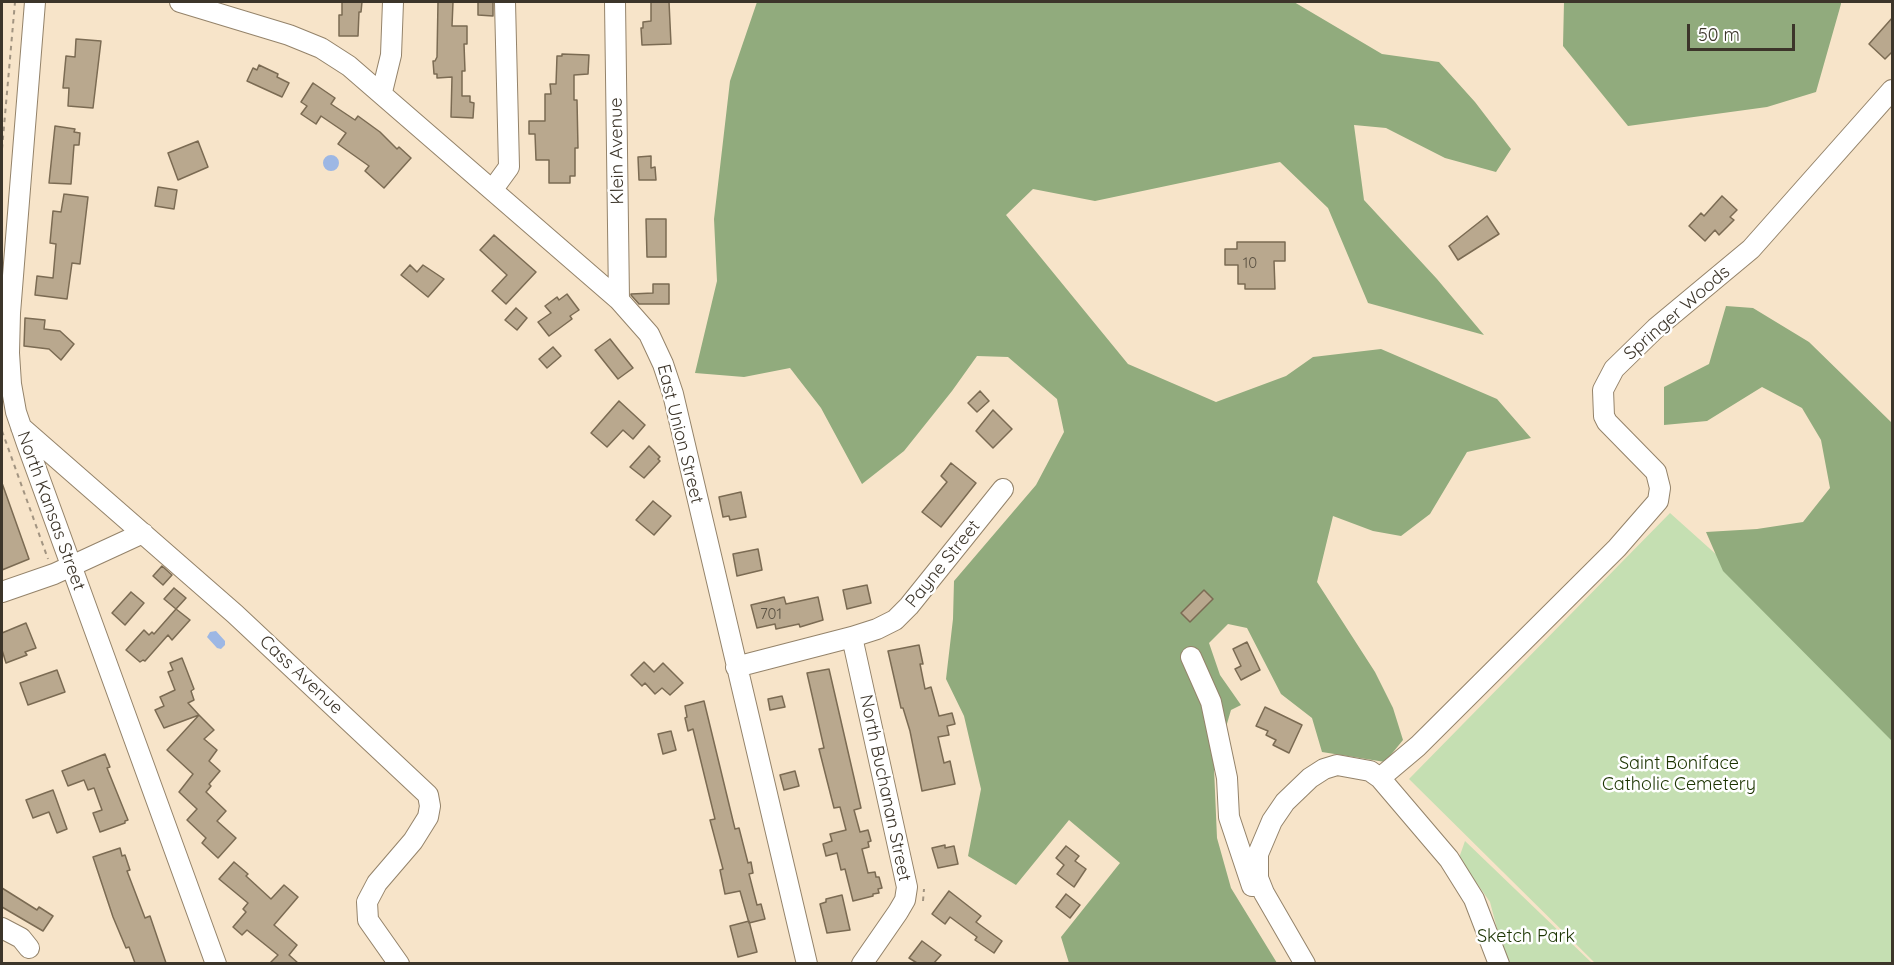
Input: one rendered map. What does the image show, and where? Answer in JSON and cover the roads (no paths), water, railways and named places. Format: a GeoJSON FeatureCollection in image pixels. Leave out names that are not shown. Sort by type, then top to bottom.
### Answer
{"type":"FeatureCollection","features":[{"type":"Feature","properties":{"kind":"street","name":"North Kansas Street"},"geometry":{"type":"LineString","coordinates":[[35,2],[9,313],[11,384],[21,428],[62,570],[216,963]]}},
{"type":"Feature","properties":{"kind":"street","name":"East Union Street"},"geometry":{"type":"LineString","coordinates":[[180,2],[289,35],[321,48],[350,66],[619,300],[649,334],[670,384],[807,963]]}},
{"type":"Feature","properties":{"kind":"street"},"geometry":{"type":"LineString","coordinates":[[382,92],[391,55],[393,2]]}},
{"type":"Feature","properties":{"kind":"street"},"geometry":{"type":"LineString","coordinates":[[493,189],[509,167],[505,2]]}},
{"type":"Feature","properties":{"kind":"street","name":"Klein Avenue"},"geometry":{"type":"LineString","coordinates":[[615,2],[619,300]]}},
{"type":"Feature","properties":{"kind":"street","name":"Springer Woods"},"geometry":{"type":"LineString","coordinates":[[1380,778],[1418,746],[1617,548],[1658,501],[1660,488],[1656,472],[1607,423],[1604,416],[1603,390],[1614,369],[1656,328],[1751,249],[1893,90]]}},
{"type":"Feature","properties":{"kind":"street","name":"Cass Avenue"},"geometry":{"type":"LineString","coordinates":[[21,428],[235,614],[428,795],[430,806],[428,817],[412,841],[377,883],[367,902],[368,920],[399,963]]}},
{"type":"Feature","properties":{"kind":"street","name":"Payne Street"},"geometry":{"type":"LineString","coordinates":[[736,667],[852,637],[887,625],[902,614],[1003,489]]}},
{"type":"Feature","properties":{"kind":"street"},"geometry":{"type":"LineString","coordinates":[[2,592],[62,570],[143,533]]}},
{"type":"Feature","properties":{"kind":"street","name":"North Buchanan Street"},"geometry":{"type":"LineString","coordinates":[[852,637],[907,887],[905,900],[898,912],[862,963]]}},
{"type":"Feature","properties":{"kind":"street"},"geometry":{"type":"LineString","coordinates":[[1191,657],[1216,719],[1227,778],[1229,817],[1237,843],[1250,884],[1255,890],[1264,893]]}},
{"type":"Feature","properties":{"kind":"street"},"geometry":{"type":"LineString","coordinates":[[1305,963],[1264,893],[1258,878],[1258,854],[1261,841],[1272,821],[1291,797],[1310,778],[1324,769],[1337,765],[1370,771],[1380,778],[1449,859],[1463,879],[1485,924],[1499,963]]}},
{"type":"Feature","properties":{"kind":"street"},"geometry":{"type":"LineString","coordinates":[[2,928],[21,938],[29,948]]}},
{"type":"Feature","properties":{"kind":"water"},"geometry":{"type":"Polygon","coordinates":[[[331,155],[337,157],[339,163],[337,169],[331,171],[325,169],[323,163],[325,157],[331,155]]]}},
{"type":"Feature","properties":{"kind":"water"},"geometry":{"type":"Polygon","coordinates":[[[216,631],[225,641],[221,649],[217,648],[207,637],[210,632],[216,631]]]}},
{"type":"Feature","properties":{"kind":"park label","name":"Saint Boniface Catholic Cemetery"},"geometry":{"type":"Point","coordinates":[1679,774]}},
{"type":"Feature","properties":{"kind":"park label","name":"Sketch Park"},"geometry":{"type":"Point","coordinates":[1526,937]}}]}
